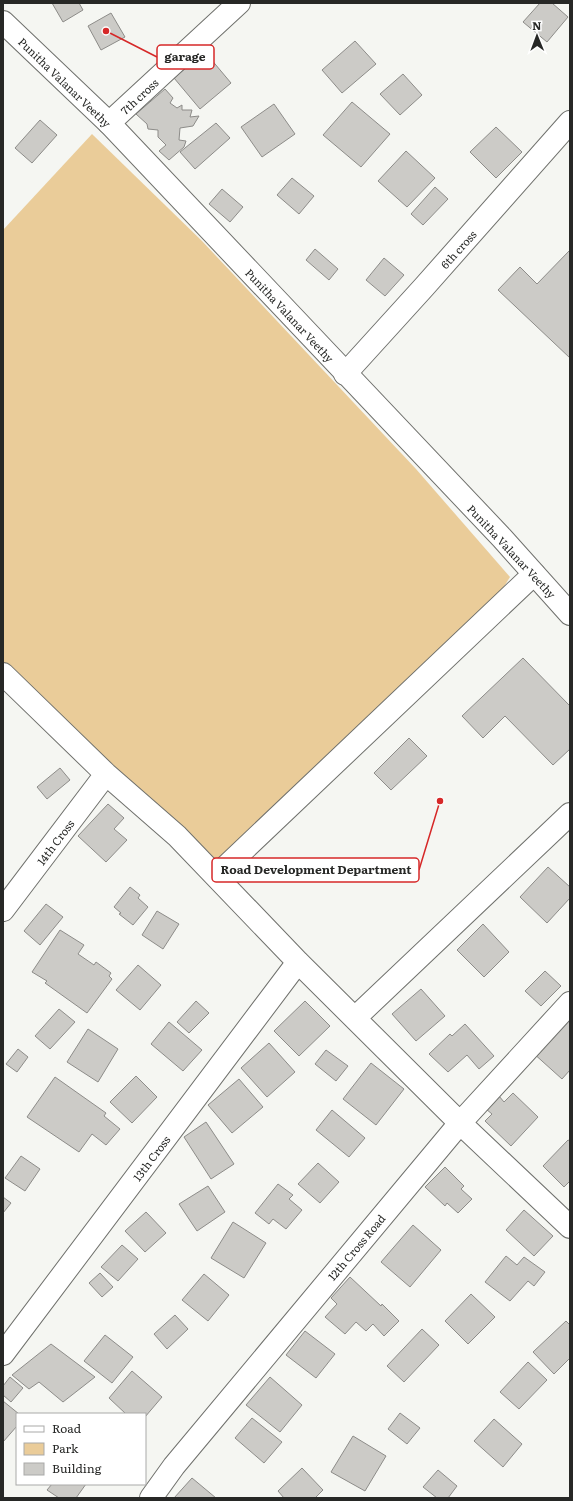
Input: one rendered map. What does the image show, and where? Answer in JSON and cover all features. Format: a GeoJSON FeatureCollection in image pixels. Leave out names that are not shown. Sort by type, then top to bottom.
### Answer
{"type":"FeatureCollection","features":[{"type":"Feature","properties":{"kind":"street","name":"7th cross"},"geometry":{"type":"LineString","coordinates":[[109,123],[239,3]]}},
{"type":"Feature","properties":{"kind":"street","name":"Punitha Valanar Veethy"},"geometry":{"type":"LineString","coordinates":[[3,22],[109,123],[345,374],[502,538],[570,614]]}},
{"type":"Feature","properties":{"kind":"street","name":"6th cross"},"geometry":{"type":"LineString","coordinates":[[345,374],[570,122]]}},
{"type":"Feature","properties":{"kind":"street"},"geometry":{"type":"LineString","coordinates":[[216,876],[534,574]]}},
{"type":"Feature","properties":{"kind":"street"},"geometry":{"type":"LineString","coordinates":[[3,674],[106,774],[177,836],[298,962],[460,1123],[570,1228]]}},
{"type":"Feature","properties":{"kind":"street","name":"14th Cross"},"geometry":{"type":"LineString","coordinates":[[3,910],[106,774]]}},
{"type":"Feature","properties":{"kind":"street"},"geometry":{"type":"LineString","coordinates":[[355,1018],[570,814]]}},
{"type":"Feature","properties":{"kind":"street","name":"13th Cross"},"geometry":{"type":"LineString","coordinates":[[3,1354],[298,962]]}},
{"type":"Feature","properties":{"kind":"street","name":"12th Cross Road"},"geometry":{"type":"LineString","coordinates":[[151,1498],[179,1460],[460,1123],[570,1003]]}},
{"type":"Feature","properties":{"kind":"green space"},"geometry":{"type":"Polygon","coordinates":[[[92,134],[202,241],[416,469],[510,577],[497,598],[215,863],[3,662],[3,230],[92,134]]]}},
{"type":"Feature","properties":{"kind":"building"},"geometry":{"type":"Polygon","coordinates":[[[52,3],[79,3],[83,10],[63,22],[52,3]]]}},
{"type":"Feature","properties":{"kind":"building"},"geometry":{"type":"Polygon","coordinates":[[[540,3],[552,3],[568,17],[547,42],[523,22],[540,3]]]}},
{"type":"Feature","properties":{"kind":"building"},"geometry":{"type":"Polygon","coordinates":[[[111,13],[125,37],[101,50],[88,26],[111,13]]]}},
{"type":"Feature","properties":{"kind":"building"},"geometry":{"type":"Polygon","coordinates":[[[355,41],[376,64],[342,93],[322,70],[355,41]]]}},
{"type":"Feature","properties":{"kind":"building"},"geometry":{"type":"Polygon","coordinates":[[[205,52],[231,83],[200,109],[174,78],[205,52]]]}},
{"type":"Feature","properties":{"kind":"building"},"geometry":{"type":"Polygon","coordinates":[[[403,74],[422,95],[400,115],[380,94],[403,74]]]}},
{"type":"Feature","properties":{"kind":"building"},"geometry":{"type":"Polygon","coordinates":[[[165,89],[173,98],[170,103],[177,108],[182,105],[182,110],[192,110],[190,117],[199,116],[193,126],[180,128],[179,140],[186,141],[184,147],[169,160],[159,151],[166,145],[158,137],[158,130],[148,129],[147,124],[136,114],[165,89]]]}},
{"type":"Feature","properties":{"kind":"building"},"geometry":{"type":"Polygon","coordinates":[[[352,102],[390,134],[361,167],[323,135],[352,102]]]}},
{"type":"Feature","properties":{"kind":"building"},"geometry":{"type":"Polygon","coordinates":[[[274,104],[295,134],[262,157],[241,127],[274,104]]]}},
{"type":"Feature","properties":{"kind":"building"},"geometry":{"type":"Polygon","coordinates":[[[40,120],[57,135],[32,163],[15,148],[40,120]]]}},
{"type":"Feature","properties":{"kind":"building"},"geometry":{"type":"Polygon","coordinates":[[[216,123],[230,138],[195,169],[180,152],[216,123]]]}},
{"type":"Feature","properties":{"kind":"building"},"geometry":{"type":"Polygon","coordinates":[[[496,127],[522,152],[496,178],[470,152],[496,127]]]}},
{"type":"Feature","properties":{"kind":"building"},"geometry":{"type":"Polygon","coordinates":[[[406,151],[435,178],[407,207],[378,181],[406,151]]]}},
{"type":"Feature","properties":{"kind":"building"},"geometry":{"type":"Polygon","coordinates":[[[292,178],[314,196],[299,214],[277,195],[292,178]]]}},
{"type":"Feature","properties":{"kind":"building"},"geometry":{"type":"Polygon","coordinates":[[[435,187],[448,199],[423,225],[411,214],[435,187]]]}},
{"type":"Feature","properties":{"kind":"building"},"geometry":{"type":"Polygon","coordinates":[[[222,189],[243,207],[230,222],[209,204],[222,189]]]}},
{"type":"Feature","properties":{"kind":"building"},"geometry":{"type":"Polygon","coordinates":[[[315,249],[338,269],[329,280],[306,260],[315,249]]]}},
{"type":"Feature","properties":{"kind":"building"},"geometry":{"type":"Polygon","coordinates":[[[570,250],[570,358],[498,290],[520,267],[537,284],[570,250]]]}},
{"type":"Feature","properties":{"kind":"building"},"geometry":{"type":"Polygon","coordinates":[[[384,258],[404,275],[385,296],[366,280],[384,258]]]}},
{"type":"Feature","properties":{"kind":"building"},"geometry":{"type":"Polygon","coordinates":[[[523,658],[570,706],[570,749],[553,765],[505,716],[483,738],[462,716],[523,658]]]}},
{"type":"Feature","properties":{"kind":"building"},"geometry":{"type":"Polygon","coordinates":[[[409,738],[427,756],[391,790],[374,773],[409,738]]]}},
{"type":"Feature","properties":{"kind":"building"},"geometry":{"type":"Polygon","coordinates":[[[60,768],[70,780],[47,799],[37,787],[60,768]]]}},
{"type":"Feature","properties":{"kind":"building"},"geometry":{"type":"Polygon","coordinates":[[[108,804],[124,818],[114,829],[127,840],[106,862],[78,836],[108,804]]]}},
{"type":"Feature","properties":{"kind":"building"},"geometry":{"type":"Polygon","coordinates":[[[548,867],[570,887],[570,898],[547,923],[520,897],[548,867]]]}},
{"type":"Feature","properties":{"kind":"building"},"geometry":{"type":"Polygon","coordinates":[[[130,887],[140,895],[138,898],[148,907],[133,925],[119,914],[121,913],[114,907],[130,887]]]}},
{"type":"Feature","properties":{"kind":"building"},"geometry":{"type":"Polygon","coordinates":[[[46,904],[63,917],[40,945],[24,931],[46,904]]]}},
{"type":"Feature","properties":{"kind":"building"},"geometry":{"type":"Polygon","coordinates":[[[157,911],[179,924],[163,949],[142,935],[157,911]]]}},
{"type":"Feature","properties":{"kind":"building"},"geometry":{"type":"Polygon","coordinates":[[[483,924],[509,952],[484,977],[457,950],[483,924]]]}},
{"type":"Feature","properties":{"kind":"building"},"geometry":{"type":"Polygon","coordinates":[[[60,930],[84,945],[78,954],[94,965],[96,962],[111,973],[109,976],[112,979],[87,1013],[45,983],[47,981],[32,972],[60,930]]]}},
{"type":"Feature","properties":{"kind":"building"},"geometry":{"type":"Polygon","coordinates":[[[138,965],[161,985],[140,1010],[116,990],[138,965]]]}},
{"type":"Feature","properties":{"kind":"building"},"geometry":{"type":"Polygon","coordinates":[[[545,971],[561,986],[541,1006],[525,991],[545,971]]]}},
{"type":"Feature","properties":{"kind":"building"},"geometry":{"type":"Polygon","coordinates":[[[421,989],[445,1016],[416,1041],[392,1014],[421,989]]]}},
{"type":"Feature","properties":{"kind":"building"},"geometry":{"type":"Polygon","coordinates":[[[196,1001],[209,1013],[189,1033],[177,1022],[196,1001]]]}},
{"type":"Feature","properties":{"kind":"building"},"geometry":{"type":"Polygon","coordinates":[[[305,1001],[330,1026],[299,1056],[274,1031],[305,1001]]]}},
{"type":"Feature","properties":{"kind":"building"},"geometry":{"type":"Polygon","coordinates":[[[59,1009],[75,1022],[50,1049],[35,1036],[59,1009]]]}},
{"type":"Feature","properties":{"kind":"building"},"geometry":{"type":"Polygon","coordinates":[[[570,1015],[570,1070],[562,1079],[532,1052],[570,1015]]]}},
{"type":"Feature","properties":{"kind":"building"},"geometry":{"type":"Polygon","coordinates":[[[169,1022],[202,1050],[183,1071],[151,1044],[169,1022]]]}},
{"type":"Feature","properties":{"kind":"building"},"geometry":{"type":"Polygon","coordinates":[[[465,1024],[494,1056],[479,1069],[467,1055],[448,1072],[429,1054],[450,1034],[452,1036],[465,1024]]]}},
{"type":"Feature","properties":{"kind":"building"},"geometry":{"type":"Polygon","coordinates":[[[88,1029],[118,1049],[98,1082],[67,1062],[88,1029]]]}},
{"type":"Feature","properties":{"kind":"building"},"geometry":{"type":"Polygon","coordinates":[[[269,1043],[295,1072],[267,1097],[241,1068],[269,1043]]]}},
{"type":"Feature","properties":{"kind":"building"},"geometry":{"type":"Polygon","coordinates":[[[18,1049],[28,1057],[17,1072],[6,1064],[18,1049]]]}},
{"type":"Feature","properties":{"kind":"building"},"geometry":{"type":"Polygon","coordinates":[[[326,1050],[348,1066],[336,1081],[315,1064],[326,1050]]]}},
{"type":"Feature","properties":{"kind":"building"},"geometry":{"type":"Polygon","coordinates":[[[371,1063],[404,1089],[376,1125],[343,1099],[371,1063]]]}},
{"type":"Feature","properties":{"kind":"building"},"geometry":{"type":"Polygon","coordinates":[[[136,1076],[157,1097],[132,1123],[110,1102],[136,1076]]]}},
{"type":"Feature","properties":{"kind":"building"},"geometry":{"type":"Polygon","coordinates":[[[55,1077],[106,1113],[104,1116],[120,1129],[106,1145],[92,1134],[79,1152],[27,1117],[55,1077]]]}},
{"type":"Feature","properties":{"kind":"building"},"geometry":{"type":"Polygon","coordinates":[[[239,1079],[263,1107],[232,1133],[208,1105],[239,1079]]]}},
{"type":"Feature","properties":{"kind":"building"},"geometry":{"type":"Polygon","coordinates":[[[513,1093],[538,1117],[511,1146],[485,1121],[492,1114],[486,1109],[499,1096],[504,1102],[513,1093]]]}},
{"type":"Feature","properties":{"kind":"building"},"geometry":{"type":"Polygon","coordinates":[[[332,1110],[365,1138],[349,1157],[316,1130],[332,1110]]]}},
{"type":"Feature","properties":{"kind":"building"},"geometry":{"type":"Polygon","coordinates":[[[206,1122],[234,1164],[211,1179],[184,1137],[206,1122]]]}},
{"type":"Feature","properties":{"kind":"building"},"geometry":{"type":"Polygon","coordinates":[[[568,1140],[570,1141],[570,1181],[564,1187],[543,1166],[568,1140]]]}},
{"type":"Feature","properties":{"kind":"building"},"geometry":{"type":"Polygon","coordinates":[[[21,1156],[40,1169],[25,1191],[5,1178],[21,1156]]]}},
{"type":"Feature","properties":{"kind":"building"},"geometry":{"type":"Polygon","coordinates":[[[318,1163],[339,1182],[320,1203],[298,1184],[318,1163]]]}},
{"type":"Feature","properties":{"kind":"building"},"geometry":{"type":"Polygon","coordinates":[[[445,1167],[464,1186],[461,1189],[472,1199],[458,1213],[447,1203],[445,1206],[425,1187],[445,1167]]]}},
{"type":"Feature","properties":{"kind":"building"},"geometry":{"type":"Polygon","coordinates":[[[278,1184],[293,1195],[289,1199],[302,1210],[286,1229],[273,1219],[269,1224],[255,1213],[278,1184]]]}},
{"type":"Feature","properties":{"kind":"building"},"geometry":{"type":"Polygon","coordinates":[[[208,1186],[225,1212],[197,1231],[179,1204],[208,1186]]]}},
{"type":"Feature","properties":{"kind":"building"},"geometry":{"type":"Polygon","coordinates":[[[3,1197],[11,1203],[3,1213],[3,1197]]]}},
{"type":"Feature","properties":{"kind":"building"},"geometry":{"type":"Polygon","coordinates":[[[524,1210],[553,1236],[534,1256],[506,1230],[524,1210]]]}},
{"type":"Feature","properties":{"kind":"building"},"geometry":{"type":"Polygon","coordinates":[[[146,1212],[166,1233],[145,1252],[125,1231],[146,1212]]]}},
{"type":"Feature","properties":{"kind":"building"},"geometry":{"type":"Polygon","coordinates":[[[233,1222],[266,1243],[244,1278],[211,1258],[233,1222]]]}},
{"type":"Feature","properties":{"kind":"building"},"geometry":{"type":"Polygon","coordinates":[[[413,1225],[441,1250],[410,1287],[381,1262],[413,1225]]]}},
{"type":"Feature","properties":{"kind":"building"},"geometry":{"type":"Polygon","coordinates":[[[122,1245],[138,1259],[118,1281],[101,1267],[122,1245]]]}},
{"type":"Feature","properties":{"kind":"building"},"geometry":{"type":"Polygon","coordinates":[[[506,1256],[517,1265],[524,1257],[545,1272],[534,1286],[528,1281],[510,1301],[485,1282],[506,1256]]]}},
{"type":"Feature","properties":{"kind":"building"},"geometry":{"type":"Polygon","coordinates":[[[100,1273],[113,1287],[102,1297],[89,1283],[100,1273]]]}},
{"type":"Feature","properties":{"kind":"building"},"geometry":{"type":"Polygon","coordinates":[[[204,1274],[229,1295],[208,1321],[182,1300],[204,1274]]]}},
{"type":"Feature","properties":{"kind":"building"},"geometry":{"type":"Polygon","coordinates":[[[350,1277],[381,1306],[382,1304],[399,1321],[384,1336],[373,1324],[366,1331],[356,1322],[345,1334],[325,1317],[337,1304],[331,1298],[350,1277]]]}},
{"type":"Feature","properties":{"kind":"building"},"geometry":{"type":"Polygon","coordinates":[[[471,1294],[495,1317],[468,1344],[445,1321],[471,1294]]]}},
{"type":"Feature","properties":{"kind":"building"},"geometry":{"type":"Polygon","coordinates":[[[175,1315],[188,1329],[167,1349],[154,1334],[175,1315]]]}},
{"type":"Feature","properties":{"kind":"building"},"geometry":{"type":"Polygon","coordinates":[[[566,1321],[570,1325],[570,1358],[554,1374],[533,1352],[566,1321]]]}},
{"type":"Feature","properties":{"kind":"building"},"geometry":{"type":"Polygon","coordinates":[[[422,1329],[439,1345],[404,1382],[387,1366],[422,1329]]]}},
{"type":"Feature","properties":{"kind":"building"},"geometry":{"type":"Polygon","coordinates":[[[305,1331],[335,1354],[316,1378],[286,1355],[305,1331]]]}},
{"type":"Feature","properties":{"kind":"building"},"geometry":{"type":"Polygon","coordinates":[[[105,1335],[133,1357],[112,1383],[84,1361],[105,1335]]]}},
{"type":"Feature","properties":{"kind":"building"},"geometry":{"type":"Polygon","coordinates":[[[51,1344],[95,1377],[63,1402],[39,1382],[29,1389],[12,1375],[51,1344]]]}},
{"type":"Feature","properties":{"kind":"building"},"geometry":{"type":"Polygon","coordinates":[[[528,1362],[547,1380],[519,1409],[500,1392],[528,1362]]]}},
{"type":"Feature","properties":{"kind":"building"},"geometry":{"type":"Polygon","coordinates":[[[132,1371],[162,1397],[146,1416],[146,1413],[125,1413],[109,1398],[132,1371]]]}},
{"type":"Feature","properties":{"kind":"building"},"geometry":{"type":"Polygon","coordinates":[[[10,1377],[23,1388],[11,1402],[3,1395],[3,1386],[10,1377]]]}},
{"type":"Feature","properties":{"kind":"building"},"geometry":{"type":"Polygon","coordinates":[[[270,1377],[302,1405],[280,1432],[246,1405],[270,1377]]]}},
{"type":"Feature","properties":{"kind":"building"},"geometry":{"type":"Polygon","coordinates":[[[3,1401],[18,1413],[16,1413],[16,1427],[3,1442],[3,1401]]]}},
{"type":"Feature","properties":{"kind":"building"},"geometry":{"type":"Polygon","coordinates":[[[400,1413],[420,1428],[407,1444],[388,1429],[400,1413]]]}},
{"type":"Feature","properties":{"kind":"building"},"geometry":{"type":"Polygon","coordinates":[[[252,1418],[282,1442],[264,1463],[235,1438],[252,1418]]]}},
{"type":"Feature","properties":{"kind":"building"},"geometry":{"type":"Polygon","coordinates":[[[494,1419],[522,1444],[503,1467],[474,1441],[494,1419]]]}},
{"type":"Feature","properties":{"kind":"building"},"geometry":{"type":"Polygon","coordinates":[[[353,1436],[386,1456],[365,1491],[331,1472],[353,1436]]]}},
{"type":"Feature","properties":{"kind":"building"},"geometry":{"type":"Polygon","coordinates":[[[302,1468],[323,1490],[315,1498],[284,1498],[278,1491],[302,1468]]]}},
{"type":"Feature","properties":{"kind":"building"},"geometry":{"type":"Polygon","coordinates":[[[438,1470],[457,1486],[448,1498],[437,1498],[423,1487],[438,1470]]]}},
{"type":"Feature","properties":{"kind":"building"},"geometry":{"type":"Polygon","coordinates":[[[192,1478],[216,1498],[174,1498],[192,1478]]]}},
{"type":"Feature","properties":{"kind":"building"},"geometry":{"type":"Polygon","coordinates":[[[51,1485],[85,1485],[76,1498],[59,1498],[47,1490],[51,1485]]]}},
{"type":"Feature","properties":{"kind":"place","name":"garage"},"geometry":{"type":"Point","coordinates":[106,31]}},
{"type":"Feature","properties":{"kind":"place","name":"Road Development Department"},"geometry":{"type":"Point","coordinates":[440,801]}}]}
